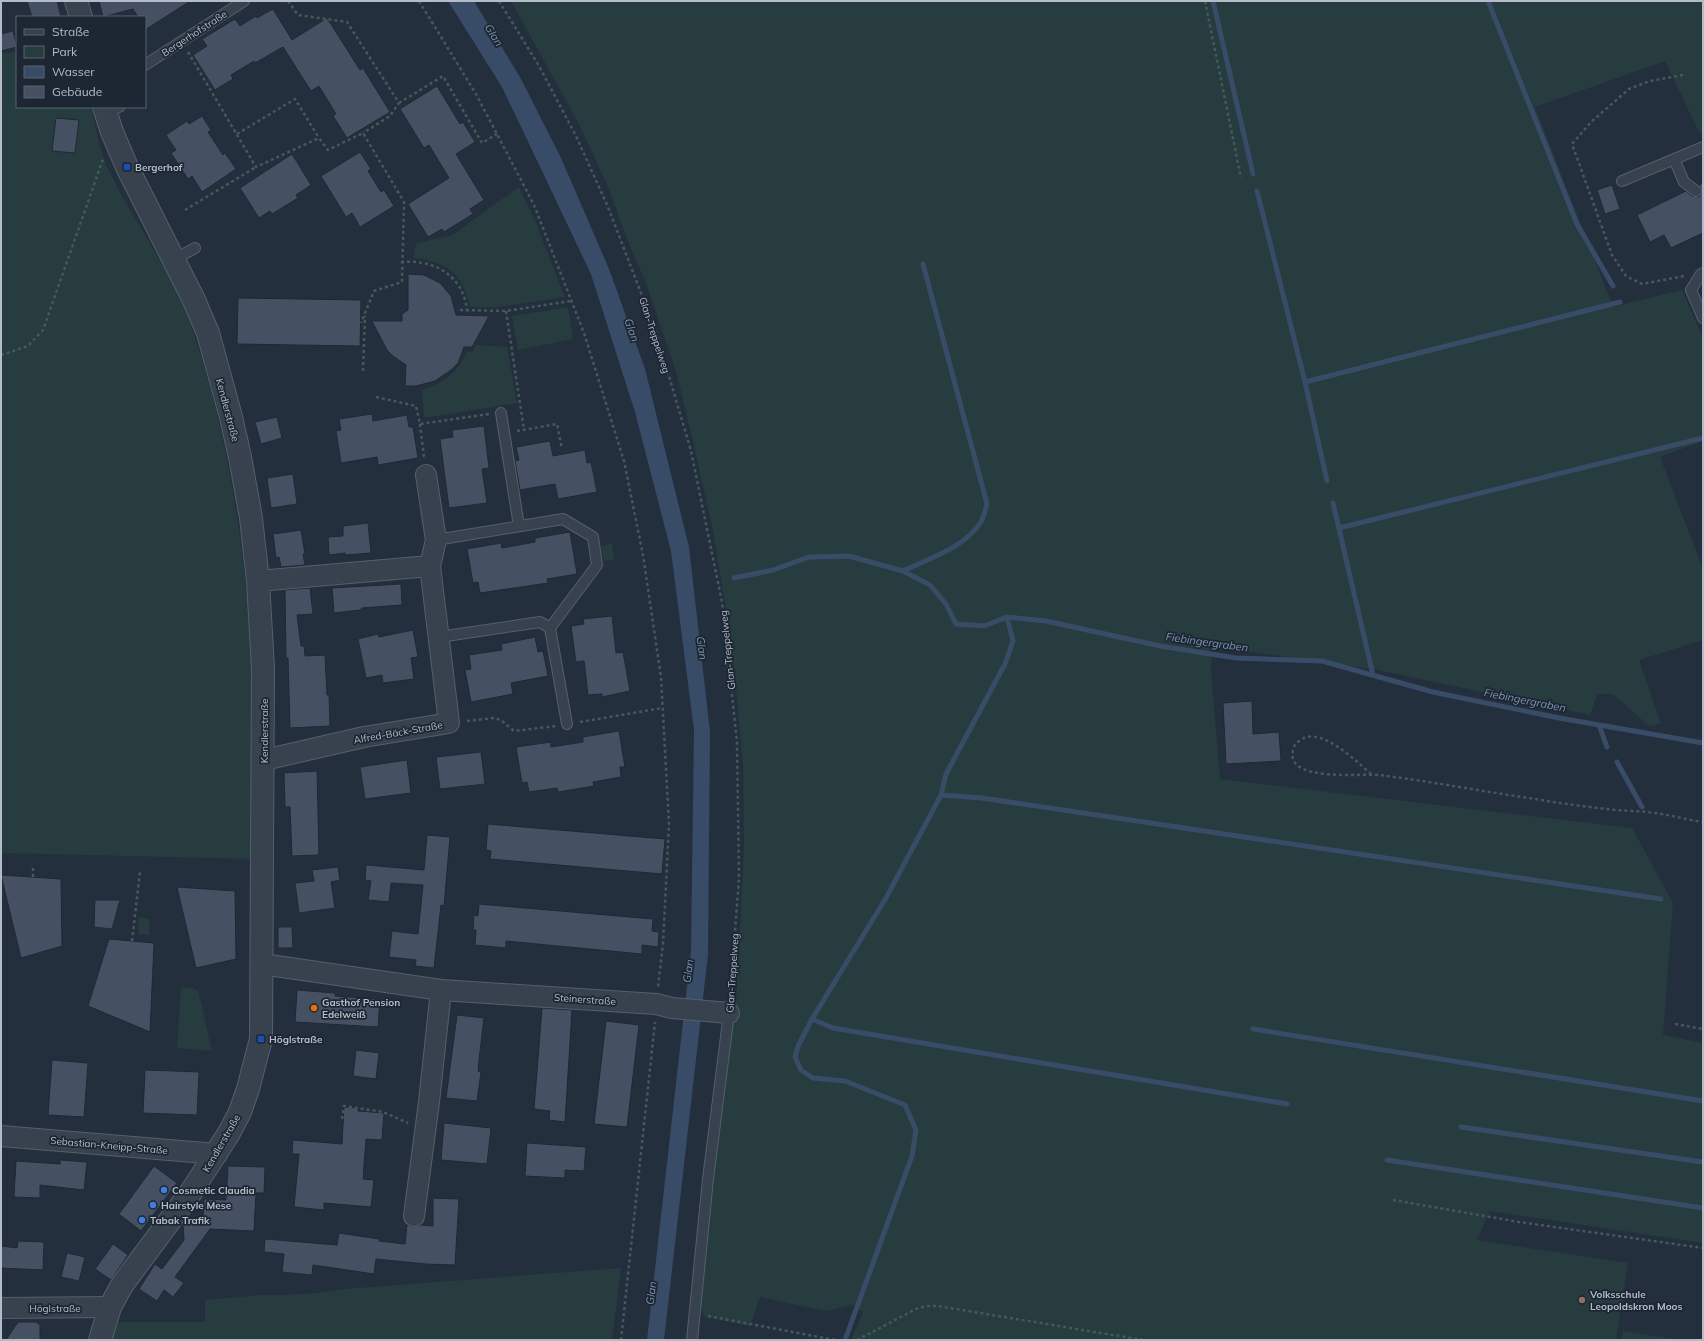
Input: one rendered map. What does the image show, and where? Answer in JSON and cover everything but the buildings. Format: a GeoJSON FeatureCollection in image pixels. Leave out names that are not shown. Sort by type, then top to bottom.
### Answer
{"type":"FeatureCollection","features":[{"type":"Feature","properties":{"kind":"street"},"geometry":{"type":"LineString","coordinates":[[76,1],[80,16]]}},
{"type":"Feature","properties":{"kind":"street","name":"Kendlerstraße"},"geometry":{"type":"LineString","coordinates":[[100,1340],[110,1307],[122,1285],[191,1192],[217,1154],[240,1112],[257,1059],[261,1039],[264,760],[263,668],[258,581],[251,518],[231,417],[208,332],[194,300],[127,167],[112,132],[109,108]]}},
{"type":"Feature","properties":{"kind":"street","name":"Alfred-Bäck-Straße"},"geometry":{"type":"LineString","coordinates":[[264,760],[364,737],[449,723],[430,566],[436,540],[426,475]]}},
{"type":"Feature","properties":{"kind":"street"},"geometry":{"type":"LineString","coordinates":[[258,581],[430,566]]}},
{"type":"Feature","properties":{"kind":"street","name":"Steinerstraße"},"geometry":{"type":"LineString","coordinates":[[262,964],[441,990],[664,1006],[726,1013]]}},
{"type":"Feature","properties":{"kind":"street"},"geometry":{"type":"LineString","coordinates":[[414,1216],[441,990]]}},
{"type":"Feature","properties":{"kind":"street","name":"Sebastian-Kneipp-Straße"},"geometry":{"type":"LineString","coordinates":[[1,1136],[217,1154]]}},
{"type":"Feature","properties":{"kind":"street","name":"Höglstraße"},"geometry":{"type":"LineString","coordinates":[[1,1308],[110,1307]]}},
{"type":"Feature","properties":{"kind":"lane","name":"Bergerhofstraße"},"geometry":{"type":"LineString","coordinates":[[146,64],[244,1]]}},
{"type":"Feature","properties":{"kind":"lane"},"geometry":{"type":"LineString","coordinates":[[1622,181],[1703,147]]}},
{"type":"Feature","properties":{"kind":"lane"},"geometry":{"type":"LineString","coordinates":[[1674,159],[1684,182],[1696,191]]}},
{"type":"Feature","properties":{"kind":"lane"},"geometry":{"type":"LineString","coordinates":[[173,260],[195,248]]}},
{"type":"Feature","properties":{"kind":"lane"},"geometry":{"type":"LineString","coordinates":[[1703,273],[1691,290],[1703,318]]}},
{"type":"Feature","properties":{"kind":"lane"},"geometry":{"type":"LineString","coordinates":[[501,413],[519,526]]}},
{"type":"Feature","properties":{"kind":"lane"},"geometry":{"type":"LineString","coordinates":[[436,540],[563,519],[593,537],[597,564],[550,628],[567,724]]}},
{"type":"Feature","properties":{"kind":"lane"},"geometry":{"type":"LineString","coordinates":[[438,637],[540,622],[550,628]]}},
{"type":"Feature","properties":{"kind":"lane","name":"Glan-Treppelweg"},"geometry":{"type":"LineString","coordinates":[[692,1340],[726,1013]]}},
{"type":"Feature","properties":{"kind":"path"},"geometry":{"type":"LineString","coordinates":[[288,1],[298,15],[347,22],[399,103]]}},
{"type":"Feature","properties":{"kind":"path"},"geometry":{"type":"LineString","coordinates":[[419,1],[472,87],[534,205],[584,333],[624,461],[644,555],[661,677],[669,824],[663,944],[664,1006],[621,1340]]}},
{"type":"Feature","properties":{"kind":"path","name":"Glan-Treppelweg"},"geometry":{"type":"LineString","coordinates":[[499,1],[538,66],[576,136],[608,207],[656,332],[691,451],[708,526],[722,602],[738,742],[739,879],[726,1013]]}},
{"type":"Feature","properties":{"kind":"path"},"geometry":{"type":"LineString","coordinates":[[1204,1],[1242,178]]}},
{"type":"Feature","properties":{"kind":"path"},"geometry":{"type":"LineString","coordinates":[[182,41],[256,167]]}},
{"type":"Feature","properties":{"kind":"path"},"geometry":{"type":"LineString","coordinates":[[237,134],[295,99],[328,150],[363,133],[390,116],[399,103],[443,76],[482,142],[497,134]]}},
{"type":"Feature","properties":{"kind":"path"},"geometry":{"type":"LineString","coordinates":[[361,323],[374,291],[402,282],[401,262],[404,202],[363,133]]}},
{"type":"Feature","properties":{"kind":"path"},"geometry":{"type":"LineString","coordinates":[[184,210],[256,167],[319,138]]}},
{"type":"Feature","properties":{"kind":"path"},"geometry":{"type":"LineString","coordinates":[[1,355],[28,346],[43,330],[102,160],[106,155]]}},
{"type":"Feature","properties":{"kind":"path"},"geometry":{"type":"LineString","coordinates":[[401,262],[413,261],[427,263],[445,271],[458,285],[464,295],[467,310]]}},
{"type":"Feature","properties":{"kind":"path"},"geometry":{"type":"LineString","coordinates":[[460,310],[506,311],[571,300]]}},
{"type":"Feature","properties":{"kind":"path"},"geometry":{"type":"LineString","coordinates":[[506,311],[524,430]]}},
{"type":"Feature","properties":{"kind":"path"},"geometry":{"type":"LineString","coordinates":[[362,371],[365,313]]}},
{"type":"Feature","properties":{"kind":"path"},"geometry":{"type":"LineString","coordinates":[[376,397],[416,406],[420,424],[426,475]]}},
{"type":"Feature","properties":{"kind":"path"},"geometry":{"type":"LineString","coordinates":[[420,424],[501,413]]}},
{"type":"Feature","properties":{"kind":"path"},"geometry":{"type":"LineString","coordinates":[[504,434],[557,424],[562,449]]}},
{"type":"Feature","properties":{"kind":"path"},"geometry":{"type":"LineString","coordinates":[[1371,774],[1338,748],[1318,737],[1304,738],[1296,742],[1292,751],[1294,762],[1303,770],[1319,774],[1371,774],[1414,779],[1580,806],[1656,813],[1703,822]]}},
{"type":"Feature","properties":{"kind":"path"},"geometry":{"type":"LineString","coordinates":[[33,865],[33,877]]}},
{"type":"Feature","properties":{"kind":"path"},"geometry":{"type":"LineString","coordinates":[[132,941],[140,872]]}},
{"type":"Feature","properties":{"kind":"path"},"geometry":{"type":"LineString","coordinates":[[1675,1024],[1703,1029]]}},
{"type":"Feature","properties":{"kind":"path"},"geometry":{"type":"LineString","coordinates":[[342,1119],[344,1106],[383,1112],[410,1124]]}},
{"type":"Feature","properties":{"kind":"path"},"geometry":{"type":"LineString","coordinates":[[1393,1200],[1519,1222],[1703,1248]]}},
{"type":"Feature","properties":{"kind":"path"},"geometry":{"type":"LineString","coordinates":[[857,1340],[916,1309],[926,1306],[938,1306],[1143,1340]]}},
{"type":"Feature","properties":{"kind":"path"},"geometry":{"type":"LineString","coordinates":[[695,1313],[836,1340]]}},
{"type":"Feature","properties":{"kind":"green space"},"geometry":{"type":"Polygon","coordinates":[[[511,1],[1703,1],[1703,133],[1700,134],[1665,61],[1535,107],[1613,307],[1682,290],[1703,338],[1703,441],[1660,457],[1703,569],[1703,640],[1639,660],[1661,724],[1649,726],[1613,694],[1597,694],[1590,715],[1378,670],[1212,646],[1211,670],[1220,779],[1632,828],[1673,903],[1663,1035],[1703,1043],[1703,1243],[1490,1211],[1477,1240],[1628,1263],[1616,1340],[851,1340],[863,1312],[851,1305],[826,1311],[760,1297],[750,1326],[705,1317],[700,1308],[711,1189],[736,997],[744,842],[743,767],[736,687],[726,609],[713,531],[676,371],[646,283],[625,234],[609,189],[580,126],[511,1]]]}},
{"type":"Feature","properties":{"kind":"green space"},"geometry":{"type":"Polygon","coordinates":[[[16,52],[16,108],[91,108],[107,167],[181,301],[204,365],[227,459],[243,557],[248,606],[254,722],[255,859],[1,853],[1,53],[16,52]]]}},
{"type":"Feature","properties":{"kind":"green space"},"geometry":{"type":"Polygon","coordinates":[[[519,187],[536,223],[565,297],[498,307],[470,307],[463,286],[459,279],[449,269],[435,262],[413,258],[416,243],[451,236],[519,187]]]}},
{"type":"Feature","properties":{"kind":"green space"},"geometry":{"type":"Polygon","coordinates":[[[568,307],[573,339],[518,350],[512,316],[568,307]]]}},
{"type":"Feature","properties":{"kind":"green space"},"geometry":{"type":"Polygon","coordinates":[[[475,345],[507,347],[517,403],[424,418],[422,390],[437,384],[449,376],[459,366],[467,352],[474,351],[475,345]]]}},
{"type":"Feature","properties":{"kind":"green space"},"geometry":{"type":"Polygon","coordinates":[[[612,543],[614,560],[604,561],[601,546],[612,543]]]}},
{"type":"Feature","properties":{"kind":"green space"},"geometry":{"type":"Polygon","coordinates":[[[139,917],[149,919],[150,935],[138,934],[139,917]]]}},
{"type":"Feature","properties":{"kind":"green space"},"geometry":{"type":"Polygon","coordinates":[[[181,987],[194,988],[194,990],[198,990],[212,1051],[177,1048],[181,987]]]}},
{"type":"Feature","properties":{"kind":"green space"},"geometry":{"type":"Polygon","coordinates":[[[621,1268],[612,1340],[110,1340],[117,1322],[205,1322],[205,1300],[262,1295],[318,1293],[345,1289],[621,1268]]]}},
{"type":"Feature","properties":{"kind":"green space"},"geometry":{"type":"Polygon","coordinates":[[[1623,1331],[1679,1340],[1621,1340],[1623,1331]]]}},
{"type":"Feature","properties":{"kind":"water","name":"Glan"},"geometry":{"type":"Polygon","coordinates":[[[448,1],[474,1],[521,79],[561,158],[609,269],[645,369],[689,547],[710,732],[708,954],[664,1340],[647,1340],[691,951],[694,730],[671,551],[635,412],[591,274],[502,87],[448,1]]]}},
{"type":"Feature","properties":{"kind":"waterway"},"geometry":{"type":"LineString","coordinates":[[1213,1],[1253,174]]}},
{"type":"Feature","properties":{"kind":"waterway"},"geometry":{"type":"LineString","coordinates":[[1488,1],[1577,224],[1613,286]]}},
{"type":"Feature","properties":{"kind":"waterway"},"geometry":{"type":"LineString","coordinates":[[1257,191],[1305,382],[1327,481]]}},
{"type":"Feature","properties":{"kind":"waterway"},"geometry":{"type":"LineString","coordinates":[[903,571],[935,557],[956,546],[965,539],[981,522],[987,504],[923,264]]}},
{"type":"Feature","properties":{"kind":"waterway"},"geometry":{"type":"LineString","coordinates":[[1305,382],[1620,302]]}},
{"type":"Feature","properties":{"kind":"waterway"},"geometry":{"type":"LineString","coordinates":[[1339,528],[1703,438]]}},
{"type":"Feature","properties":{"kind":"waterway"},"geometry":{"type":"LineString","coordinates":[[1333,503],[1373,675]]}},
{"type":"Feature","properties":{"kind":"waterway","name":"Fiebingergraben"},"geometry":{"type":"LineString","coordinates":[[734,578],[773,570],[809,557],[849,556],[903,571],[930,585],[946,604],[956,624],[984,626],[1007,617],[1046,621],[1160,646],[1236,658],[1322,661],[1433,692],[1559,718],[1703,743]]}},
{"type":"Feature","properties":{"kind":"waterway"},"geometry":{"type":"LineString","coordinates":[[845,1340],[912,1156],[916,1130],[905,1105],[845,1081],[813,1078],[801,1070],[795,1057],[798,1046],[812,1019],[886,898],[941,795],[946,774],[1005,664],[1013,641],[1007,617]]}},
{"type":"Feature","properties":{"kind":"waterway"},"geometry":{"type":"LineString","coordinates":[[1599,725],[1607,747]]}},
{"type":"Feature","properties":{"kind":"waterway"},"geometry":{"type":"LineString","coordinates":[[1617,762],[1642,807]]}},
{"type":"Feature","properties":{"kind":"waterway"},"geometry":{"type":"LineString","coordinates":[[941,795],[982,798],[1661,899]]}},
{"type":"Feature","properties":{"kind":"waterway"},"geometry":{"type":"LineString","coordinates":[[812,1019],[833,1028],[1287,1104]]}},
{"type":"Feature","properties":{"kind":"waterway"},"geometry":{"type":"LineString","coordinates":[[1253,1029],[1703,1101]]}},
{"type":"Feature","properties":{"kind":"waterway"},"geometry":{"type":"LineString","coordinates":[[1461,1127],[1703,1162]]}},
{"type":"Feature","properties":{"kind":"waterway"},"geometry":{"type":"LineString","coordinates":[[1387,1160],[1703,1208]]}},
{"type":"Feature","properties":{"kind":"place","name":"Bergerhof"},"geometry":{"type":"Point","coordinates":[127,167]}},
{"type":"Feature","properties":{"kind":"place","name":"Gasthof Pension Edelweiß"},"geometry":{"type":"Point","coordinates":[314,1008]}},
{"type":"Feature","properties":{"kind":"place","name":"Höglstraße"},"geometry":{"type":"Point","coordinates":[261,1039]}},
{"type":"Feature","properties":{"kind":"place","name":"Cosmetic Claudia"},"geometry":{"type":"Point","coordinates":[164,1190]}},
{"type":"Feature","properties":{"kind":"place","name":"Hairstyle Mese"},"geometry":{"type":"Point","coordinates":[153,1205]}},
{"type":"Feature","properties":{"kind":"place","name":"Tabak Trafik"},"geometry":{"type":"Point","coordinates":[142,1220]}},
{"type":"Feature","properties":{"kind":"place","name":"Volksschule Leopoldskron Moos"},"geometry":{"type":"Point","coordinates":[1582,1300]}}]}
